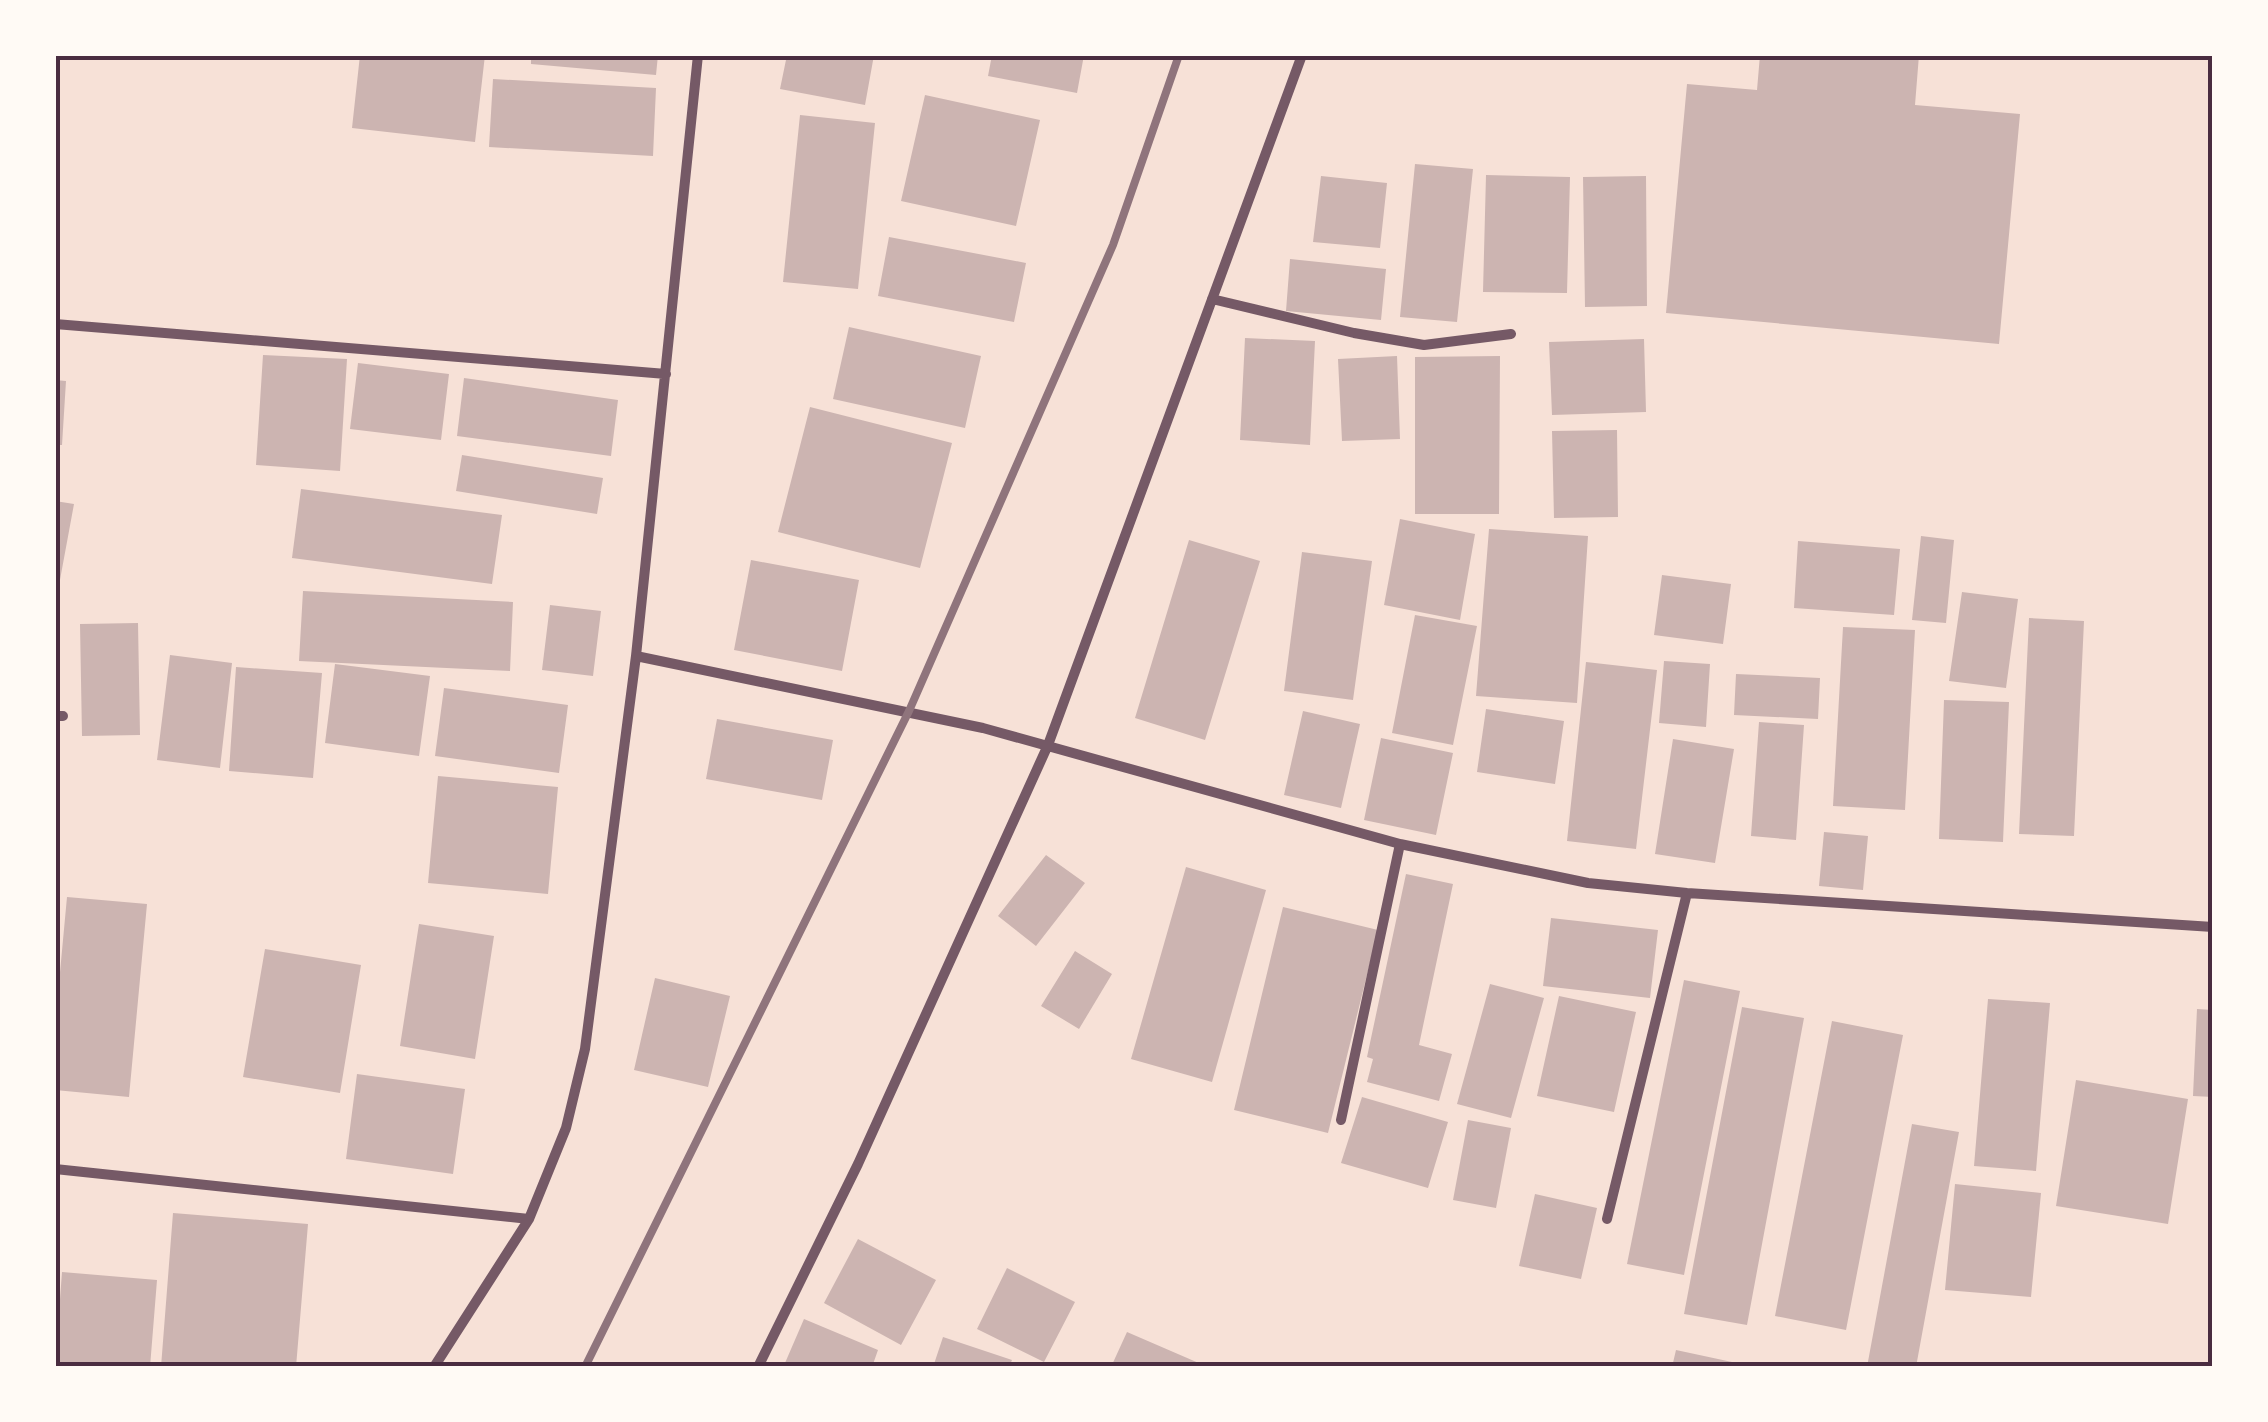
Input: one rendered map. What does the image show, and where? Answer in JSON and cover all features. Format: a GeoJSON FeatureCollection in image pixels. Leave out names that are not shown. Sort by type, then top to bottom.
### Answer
{"type":"FeatureCollection","features":[{"type":"Feature","properties":{"kind":"street"},"geometry":{"type":"LineString","coordinates":[[434,1367],[528,1219],[566,1128],[584,1049],[636,656],[698,55]]}},
{"type":"Feature","properties":{"kind":"street"},"geometry":{"type":"LineString","coordinates":[[758,1367],[858,1164],[1048,745],[1302,55]]}},
{"type":"Feature","properties":{"kind":"street"},"geometry":{"type":"LineString","coordinates":[[1212,298],[1354,332],[1424,344],[1511,334]]}},
{"type":"Feature","properties":{"kind":"street"},"geometry":{"type":"LineString","coordinates":[[55,324],[666,374]]}},
{"type":"Feature","properties":{"kind":"street"},"geometry":{"type":"LineString","coordinates":[[636,656],[909,711],[1048,745],[1400,844],[1588,883],[1687,893],[2213,927]]}},
{"type":"Feature","properties":{"kind":"street"},"geometry":{"type":"LineString","coordinates":[[1341,1120],[1400,844]]}},
{"type":"Feature","properties":{"kind":"street"},"geometry":{"type":"LineString","coordinates":[[1607,1219],[1687,893]]}},
{"type":"Feature","properties":{"kind":"street"},"geometry":{"type":"LineString","coordinates":[[55,1170],[528,1219]]}},
{"type":"Feature","properties":{"kind":"building"},"geometry":{"type":"Polygon","coordinates":[[[360,55],[485,55],[475,142],[352,128],[360,55]]]}},
{"type":"Feature","properties":{"kind":"building"},"geometry":{"type":"Polygon","coordinates":[[[531,55],[658,55],[656,75],[531,64],[531,55]]]}},
{"type":"Feature","properties":{"kind":"building"},"geometry":{"type":"Polygon","coordinates":[[[787,55],[874,55],[865,105],[780,89],[787,55]]]}},
{"type":"Feature","properties":{"kind":"building"},"geometry":{"type":"Polygon","coordinates":[[[992,55],[1084,55],[1077,93],[988,76],[992,55]]]}},
{"type":"Feature","properties":{"kind":"building"},"geometry":{"type":"Polygon","coordinates":[[[1760,55],[1919,55],[1915,105],[2020,114],[1999,344],[1666,313],[1687,84],[1757,90],[1760,55]]]}},
{"type":"Feature","properties":{"kind":"building"},"geometry":{"type":"Polygon","coordinates":[[[493,79],[656,88],[653,156],[489,147],[493,79]]]}},
{"type":"Feature","properties":{"kind":"building"},"geometry":{"type":"Polygon","coordinates":[[[925,95],[1040,120],[1016,226],[901,201],[925,95]]]}},
{"type":"Feature","properties":{"kind":"building"},"geometry":{"type":"Polygon","coordinates":[[[800,115],[875,123],[858,289],[783,282],[800,115]]]}},
{"type":"Feature","properties":{"kind":"building"},"geometry":{"type":"Polygon","coordinates":[[[1415,164],[1473,169],[1457,322],[1400,317],[1415,164]]]}},
{"type":"Feature","properties":{"kind":"building"},"geometry":{"type":"Polygon","coordinates":[[[1486,175],[1570,177],[1567,293],[1483,292],[1486,175]]]}},
{"type":"Feature","properties":{"kind":"building"},"geometry":{"type":"Polygon","coordinates":[[[1321,176],[1387,183],[1380,248],[1313,242],[1321,176]]]}},
{"type":"Feature","properties":{"kind":"building"},"geometry":{"type":"Polygon","coordinates":[[[1646,176],[1647,306],[1585,307],[1583,177],[1646,176]]]}},
{"type":"Feature","properties":{"kind":"building"},"geometry":{"type":"Polygon","coordinates":[[[889,237],[1026,263],[1014,322],[878,296],[889,237]]]}},
{"type":"Feature","properties":{"kind":"building"},"geometry":{"type":"Polygon","coordinates":[[[1290,259],[1386,269],[1381,320],[1286,311],[1290,259]]]}},
{"type":"Feature","properties":{"kind":"building"},"geometry":{"type":"Polygon","coordinates":[[[849,327],[981,356],[965,428],[833,399],[849,327]]]}},
{"type":"Feature","properties":{"kind":"building"},"geometry":{"type":"Polygon","coordinates":[[[1245,338],[1315,341],[1310,445],[1240,440],[1245,338]]]}},
{"type":"Feature","properties":{"kind":"building"},"geometry":{"type":"Polygon","coordinates":[[[1644,339],[1646,412],[1552,415],[1549,342],[1644,339]]]}},
{"type":"Feature","properties":{"kind":"building"},"geometry":{"type":"Polygon","coordinates":[[[263,355],[347,359],[340,471],[256,465],[263,355]]]}},
{"type":"Feature","properties":{"kind":"building"},"geometry":{"type":"Polygon","coordinates":[[[1397,356],[1400,439],[1342,441],[1338,359],[1397,356]]]}},
{"type":"Feature","properties":{"kind":"building"},"geometry":{"type":"Polygon","coordinates":[[[1500,356],[1499,514],[1415,514],[1415,357],[1500,356]]]}},
{"type":"Feature","properties":{"kind":"building"},"geometry":{"type":"Polygon","coordinates":[[[358,363],[449,374],[441,440],[350,429],[358,363]]]}},
{"type":"Feature","properties":{"kind":"building"},"geometry":{"type":"Polygon","coordinates":[[[464,378],[618,400],[611,456],[457,436],[464,378]]]}},
{"type":"Feature","properties":{"kind":"building"},"geometry":{"type":"Polygon","coordinates":[[[55,380],[66,381],[62,445],[55,445],[55,380]]]}},
{"type":"Feature","properties":{"kind":"building"},"geometry":{"type":"Polygon","coordinates":[[[810,407],[952,443],[920,568],[778,532],[810,407]]]}},
{"type":"Feature","properties":{"kind":"building"},"geometry":{"type":"Polygon","coordinates":[[[1617,430],[1618,517],[1554,518],[1552,431],[1617,430]]]}},
{"type":"Feature","properties":{"kind":"building"},"geometry":{"type":"Polygon","coordinates":[[[462,455],[603,478],[597,514],[456,491],[462,455]]]}},
{"type":"Feature","properties":{"kind":"building"},"geometry":{"type":"Polygon","coordinates":[[[301,489],[502,515],[492,584],[292,558],[301,489]]]}},
{"type":"Feature","properties":{"kind":"building"},"geometry":{"type":"Polygon","coordinates":[[[55,501],[74,504],[57,596],[55,596],[55,501]]]}},
{"type":"Feature","properties":{"kind":"building"},"geometry":{"type":"Polygon","coordinates":[[[1400,519],[1475,534],[1460,620],[1384,605],[1400,519]]]}},
{"type":"Feature","properties":{"kind":"building"},"geometry":{"type":"Polygon","coordinates":[[[1489,529],[1588,536],[1577,703],[1476,696],[1489,529]]]}},
{"type":"Feature","properties":{"kind":"building"},"geometry":{"type":"Polygon","coordinates":[[[1921,536],[1954,540],[1946,623],[1912,620],[1921,536]]]}},
{"type":"Feature","properties":{"kind":"building"},"geometry":{"type":"Polygon","coordinates":[[[1189,540],[1260,561],[1205,740],[1135,718],[1189,540]]]}},
{"type":"Feature","properties":{"kind":"building"},"geometry":{"type":"Polygon","coordinates":[[[1798,541],[1900,549],[1894,615],[1794,608],[1798,541]]]}},
{"type":"Feature","properties":{"kind":"building"},"geometry":{"type":"Polygon","coordinates":[[[1302,552],[1372,561],[1353,700],[1284,691],[1302,552]]]}},
{"type":"Feature","properties":{"kind":"building"},"geometry":{"type":"Polygon","coordinates":[[[751,560],[859,580],[842,671],[734,650],[751,560]]]}},
{"type":"Feature","properties":{"kind":"building"},"geometry":{"type":"Polygon","coordinates":[[[1662,575],[1731,584],[1723,644],[1654,635],[1662,575]]]}},
{"type":"Feature","properties":{"kind":"building"},"geometry":{"type":"Polygon","coordinates":[[[303,591],[513,602],[510,671],[299,661],[303,591]]]}},
{"type":"Feature","properties":{"kind":"building"},"geometry":{"type":"Polygon","coordinates":[[[1962,592],[2018,599],[2006,688],[1949,681],[1962,592]]]}},
{"type":"Feature","properties":{"kind":"building"},"geometry":{"type":"Polygon","coordinates":[[[550,605],[601,611],[593,676],[542,670],[550,605]]]}},
{"type":"Feature","properties":{"kind":"building"},"geometry":{"type":"Polygon","coordinates":[[[1415,615],[1477,626],[1453,745],[1392,733],[1415,615]]]}},
{"type":"Feature","properties":{"kind":"building"},"geometry":{"type":"Polygon","coordinates":[[[2029,618],[2084,621],[2074,836],[2019,834],[2029,618]]]}},
{"type":"Feature","properties":{"kind":"building"},"geometry":{"type":"Polygon","coordinates":[[[138,623],[140,735],[82,736],[80,624],[138,623]]]}},
{"type":"Feature","properties":{"kind":"building"},"geometry":{"type":"Polygon","coordinates":[[[1843,627],[1915,630],[1905,810],[1833,806],[1843,627]]]}},
{"type":"Feature","properties":{"kind":"building"},"geometry":{"type":"Polygon","coordinates":[[[170,655],[232,663],[220,768],[157,760],[170,655]]]}},
{"type":"Feature","properties":{"kind":"building"},"geometry":{"type":"Polygon","coordinates":[[[1664,661],[1710,664],[1706,727],[1659,723],[1664,661]]]}},
{"type":"Feature","properties":{"kind":"building"},"geometry":{"type":"Polygon","coordinates":[[[1586,662],[1657,670],[1636,849],[1567,841],[1586,662]]]}},
{"type":"Feature","properties":{"kind":"building"},"geometry":{"type":"Polygon","coordinates":[[[335,664],[430,676],[419,756],[325,743],[335,664]]]}},
{"type":"Feature","properties":{"kind":"building"},"geometry":{"type":"Polygon","coordinates":[[[236,667],[322,673],[313,778],[229,771],[236,667]]]}},
{"type":"Feature","properties":{"kind":"building"},"geometry":{"type":"Polygon","coordinates":[[[1736,674],[1820,678],[1818,719],[1734,715],[1736,674]]]}},
{"type":"Feature","properties":{"kind":"building"},"geometry":{"type":"Polygon","coordinates":[[[444,688],[568,705],[559,773],[435,756],[444,688]]]}},
{"type":"Feature","properties":{"kind":"building"},"geometry":{"type":"Polygon","coordinates":[[[1944,700],[2009,702],[2003,842],[1939,839],[1944,700]]]}},
{"type":"Feature","properties":{"kind":"building"},"geometry":{"type":"Polygon","coordinates":[[[1486,709],[1564,721],[1555,784],[1477,772],[1486,709]]]}},
{"type":"Feature","properties":{"kind":"building"},"geometry":{"type":"Polygon","coordinates":[[[1303,711],[1360,724],[1341,808],[1284,795],[1303,711]]]}},
{"type":"Feature","properties":{"kind":"building"},"geometry":{"type":"Polygon","coordinates":[[[717,719],[833,740],[822,800],[706,779],[717,719]]]}},
{"type":"Feature","properties":{"kind":"building"},"geometry":{"type":"Polygon","coordinates":[[[1759,722],[1804,725],[1796,840],[1751,836],[1759,722]]]}},
{"type":"Feature","properties":{"kind":"building"},"geometry":{"type":"Polygon","coordinates":[[[1381,738],[1453,753],[1436,835],[1364,820],[1381,738]]]}},
{"type":"Feature","properties":{"kind":"building"},"geometry":{"type":"Polygon","coordinates":[[[1673,739],[1734,749],[1715,863],[1655,854],[1673,739]]]}},
{"type":"Feature","properties":{"kind":"building"},"geometry":{"type":"Polygon","coordinates":[[[438,776],[558,787],[548,894],[428,883],[438,776]]]}},
{"type":"Feature","properties":{"kind":"building"},"geometry":{"type":"Polygon","coordinates":[[[1824,832],[1868,836],[1863,890],[1819,886],[1824,832]]]}},
{"type":"Feature","properties":{"kind":"building"},"geometry":{"type":"Polygon","coordinates":[[[1046,855],[1085,883],[1036,946],[998,916],[1046,855]]]}},
{"type":"Feature","properties":{"kind":"building"},"geometry":{"type":"Polygon","coordinates":[[[1186,867],[1266,890],[1212,1082],[1131,1059],[1186,867]]]}},
{"type":"Feature","properties":{"kind":"building"},"geometry":{"type":"Polygon","coordinates":[[[1406,874],[1453,884],[1419,1045],[1452,1054],[1439,1101],[1367,1082],[1373,1059],[1367,1057],[1406,874]]]}},
{"type":"Feature","properties":{"kind":"building"},"geometry":{"type":"Polygon","coordinates":[[[67,897],[147,904],[129,1097],[55,1090],[55,1026],[67,897]]]}},
{"type":"Feature","properties":{"kind":"building"},"geometry":{"type":"Polygon","coordinates":[[[1283,907],[1378,930],[1328,1133],[1234,1110],[1283,907]]]}},
{"type":"Feature","properties":{"kind":"building"},"geometry":{"type":"Polygon","coordinates":[[[1551,918],[1658,930],[1650,998],[1543,986],[1551,918]]]}},
{"type":"Feature","properties":{"kind":"building"},"geometry":{"type":"Polygon","coordinates":[[[419,924],[494,936],[475,1059],[400,1046],[419,924]]]}},
{"type":"Feature","properties":{"kind":"building"},"geometry":{"type":"Polygon","coordinates":[[[265,949],[361,965],[340,1093],[243,1077],[265,949]]]}},
{"type":"Feature","properties":{"kind":"building"},"geometry":{"type":"Polygon","coordinates":[[[1075,951],[1112,974],[1079,1029],[1041,1006],[1075,951]]]}},
{"type":"Feature","properties":{"kind":"building"},"geometry":{"type":"Polygon","coordinates":[[[655,978],[730,996],[708,1087],[634,1070],[655,978]]]}},
{"type":"Feature","properties":{"kind":"building"},"geometry":{"type":"Polygon","coordinates":[[[1684,980],[1740,991],[1684,1275],[1627,1264],[1684,980]]]}},
{"type":"Feature","properties":{"kind":"building"},"geometry":{"type":"Polygon","coordinates":[[[1490,984],[1544,998],[1511,1118],[1457,1104],[1490,984]]]}},
{"type":"Feature","properties":{"kind":"building"},"geometry":{"type":"Polygon","coordinates":[[[1559,996],[1636,1012],[1614,1112],[1537,1096],[1559,996]]]}},
{"type":"Feature","properties":{"kind":"building"},"geometry":{"type":"Polygon","coordinates":[[[1988,999],[2050,1003],[2036,1171],[1974,1166],[1988,999]]]}},
{"type":"Feature","properties":{"kind":"building"},"geometry":{"type":"Polygon","coordinates":[[[1742,1007],[1804,1018],[1747,1325],[1684,1314],[1742,1007]]]}},
{"type":"Feature","properties":{"kind":"building"},"geometry":{"type":"Polygon","coordinates":[[[2197,1009],[2213,1010],[2213,1097],[2193,1096],[2197,1009]]]}},
{"type":"Feature","properties":{"kind":"building"},"geometry":{"type":"Polygon","coordinates":[[[1832,1021],[1903,1035],[1846,1330],[1775,1316],[1832,1021]]]}},
{"type":"Feature","properties":{"kind":"building"},"geometry":{"type":"Polygon","coordinates":[[[357,1074],[465,1089],[453,1174],[346,1159],[357,1074]]]}},
{"type":"Feature","properties":{"kind":"building"},"geometry":{"type":"Polygon","coordinates":[[[2076,1080],[2188,1099],[2168,1224],[2056,1206],[2076,1080]]]}},
{"type":"Feature","properties":{"kind":"building"},"geometry":{"type":"Polygon","coordinates":[[[1362,1097],[1448,1122],[1428,1188],[1341,1163],[1362,1097]]]}},
{"type":"Feature","properties":{"kind":"building"},"geometry":{"type":"Polygon","coordinates":[[[1468,1120],[1511,1128],[1496,1208],[1453,1200],[1468,1120]]]}},
{"type":"Feature","properties":{"kind":"building"},"geometry":{"type":"Polygon","coordinates":[[[1912,1124],[1959,1132],[1916,1367],[1867,1367],[1912,1124]]]}},
{"type":"Feature","properties":{"kind":"building"},"geometry":{"type":"Polygon","coordinates":[[[1955,1184],[2041,1193],[2031,1297],[1945,1290],[1955,1184]]]}},
{"type":"Feature","properties":{"kind":"building"},"geometry":{"type":"Polygon","coordinates":[[[1535,1194],[1597,1208],[1581,1279],[1519,1266],[1535,1194]]]}},
{"type":"Feature","properties":{"kind":"building"},"geometry":{"type":"Polygon","coordinates":[[[173,1213],[308,1224],[296,1367],[161,1367],[173,1213]]]}},
{"type":"Feature","properties":{"kind":"building"},"geometry":{"type":"Polygon","coordinates":[[[858,1239],[936,1280],[901,1345],[824,1303],[858,1239]]]}},
{"type":"Feature","properties":{"kind":"building"},"geometry":{"type":"Polygon","coordinates":[[[1007,1268],[1075,1302],[1044,1362],[977,1329],[1007,1268]]]}},
{"type":"Feature","properties":{"kind":"building"},"geometry":{"type":"Polygon","coordinates":[[[62,1272],[157,1280],[150,1367],[55,1367],[62,1272]]]}},
{"type":"Feature","properties":{"kind":"building"},"geometry":{"type":"Polygon","coordinates":[[[804,1319],[878,1350],[872,1367],[795,1367],[785,1363],[804,1319]]]}},
{"type":"Feature","properties":{"kind":"building"},"geometry":{"type":"Polygon","coordinates":[[[1127,1332],[1208,1367],[1111,1367],[1127,1332]]]}},
{"type":"Feature","properties":{"kind":"building"},"geometry":{"type":"Polygon","coordinates":[[[943,1337],[1012,1360],[1009,1367],[933,1367],[943,1337]]]}},
{"type":"Feature","properties":{"kind":"building"},"geometry":{"type":"Polygon","coordinates":[[[1676,1350],[1746,1365],[1746,1367],[1672,1367],[1676,1350]]]}},
{"type":"Feature","properties":{"kind":"railway"},"geometry":{"type":"LineString","coordinates":[[585,1367],[909,711],[1113,245],[1179,55]]}}]}
